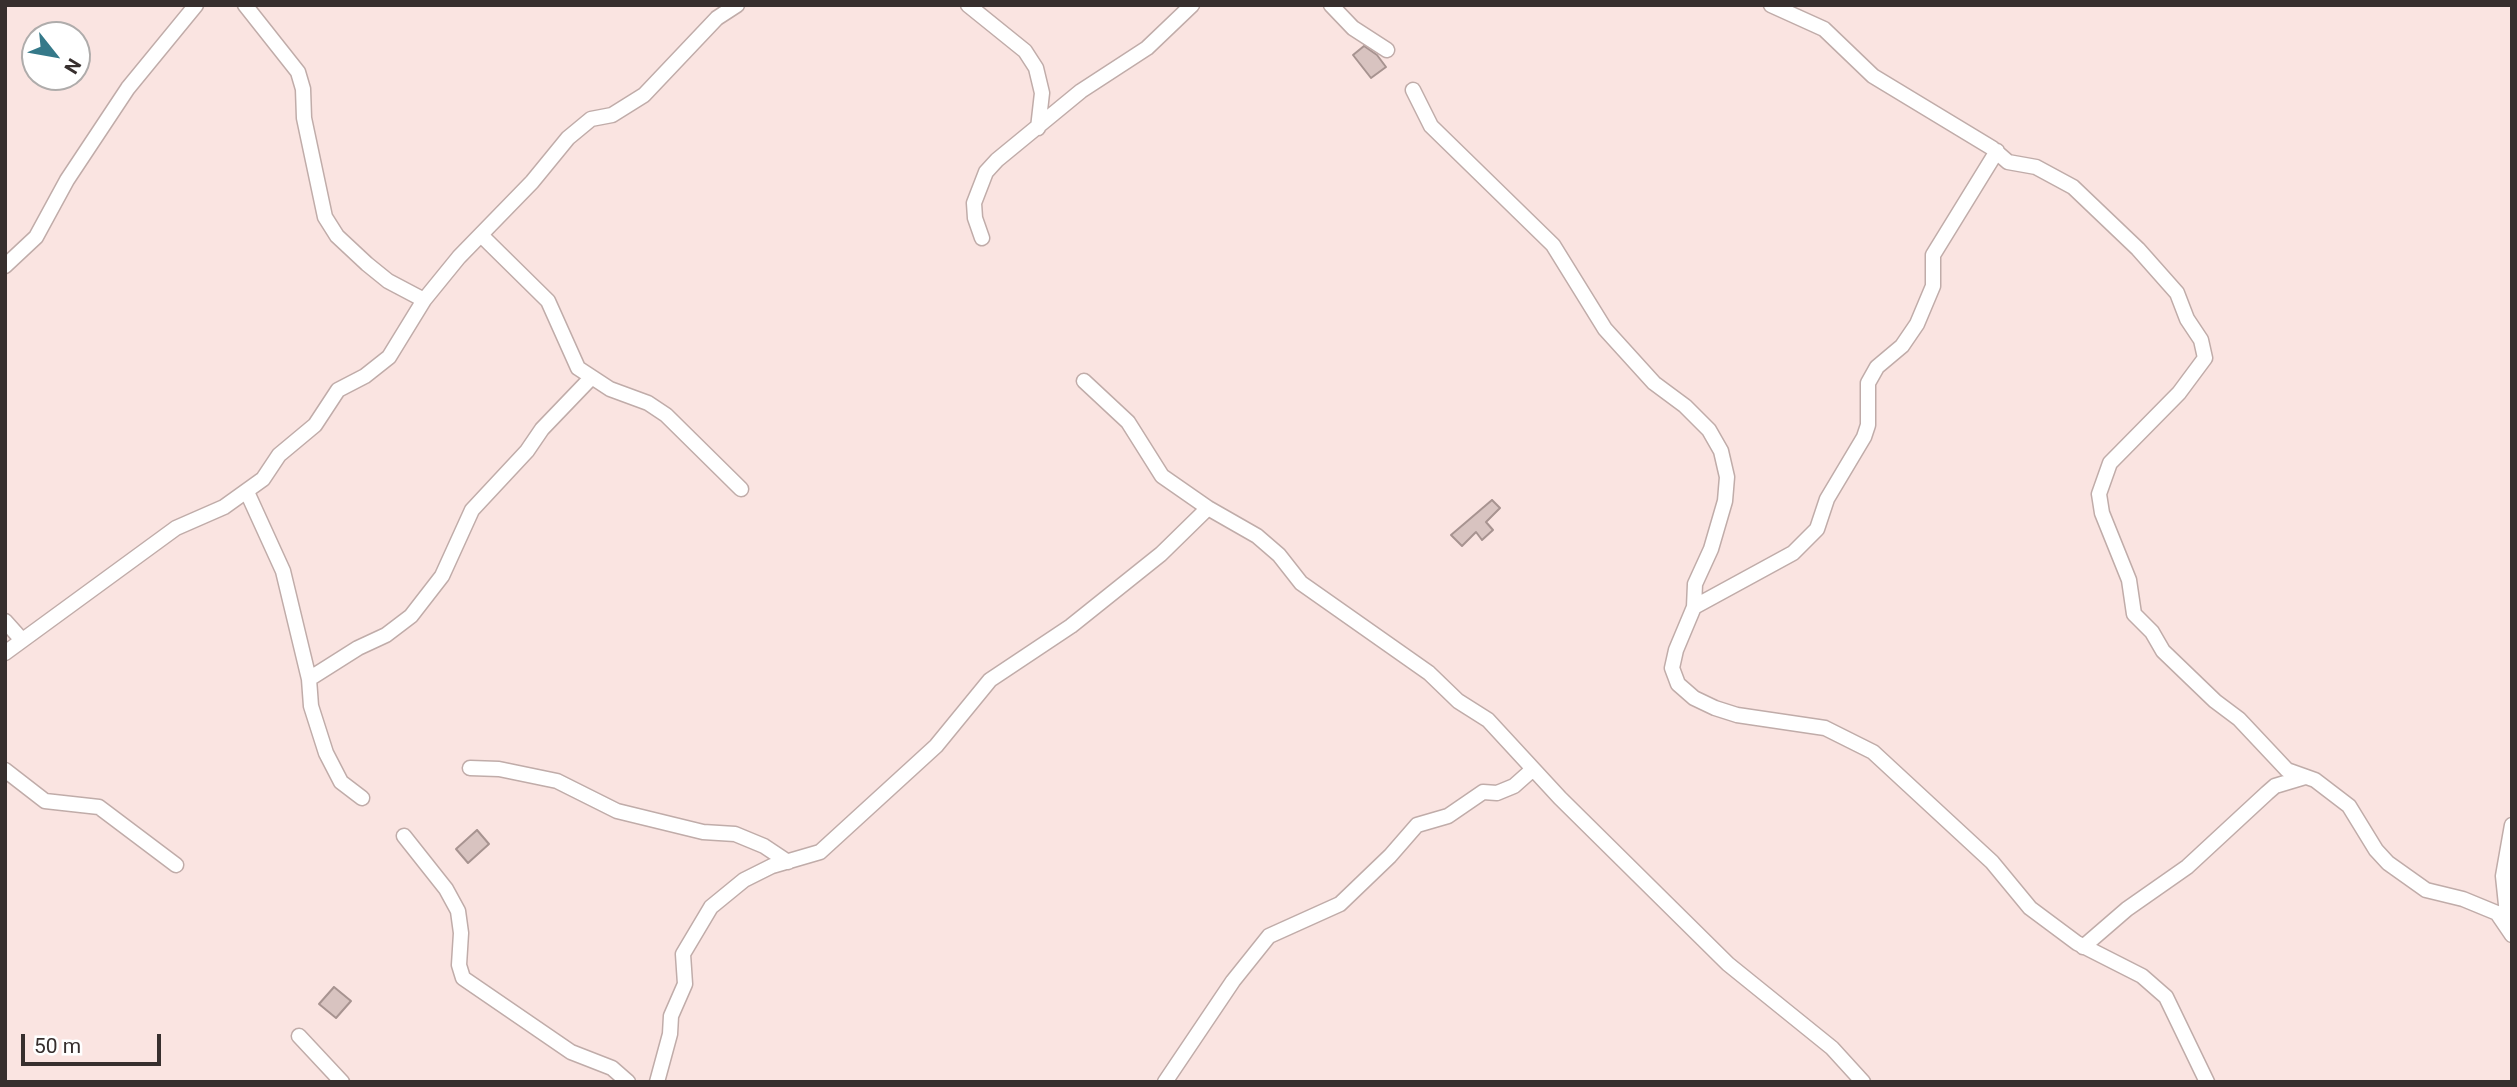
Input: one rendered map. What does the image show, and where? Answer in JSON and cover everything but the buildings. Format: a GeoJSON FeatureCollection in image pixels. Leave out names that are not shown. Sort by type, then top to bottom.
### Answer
{"type":"FeatureCollection","features":[{"type":"Feature","properties":{"kind":"street"},"geometry":{"type":"LineString","coordinates":[[5,266],[36,237],[67,180],[128,88],[196,5]]}},
{"type":"Feature","properties":{"kind":"street"},"geometry":{"type":"LineString","coordinates":[[245,5],[298,72],[303,89],[304,118],[325,216],[337,236],[388,281],[424,300]]}},
{"type":"Feature","properties":{"kind":"street"},"geometry":{"type":"LineString","coordinates":[[5,653],[176,528],[214,512],[262,480],[285,449],[315,425],[338,390],[365,376],[389,357],[424,300],[459,257],[482,236],[568,138],[591,119],[612,115],[644,95],[717,18],[737,5]]}},
{"type":"Feature","properties":{"kind":"street"},"geometry":{"type":"LineString","coordinates":[[968,5],[1025,51],[1036,68],[1041,93],[1038,128]]}},
{"type":"Feature","properties":{"kind":"street"},"geometry":{"type":"LineString","coordinates":[[982,237],[974,203],[986,172],[1081,91],[1147,48],[1192,5]]}},
{"type":"Feature","properties":{"kind":"street"},"geometry":{"type":"LineString","coordinates":[[1331,5],[1353,28],[1387,50]]}},
{"type":"Feature","properties":{"kind":"street"},"geometry":{"type":"LineString","coordinates":[[1771,5],[1824,29],[1873,76],[1997,151],[2010,163],[2036,167],[2076,189],[2138,249],[2177,293],[2187,319],[2202,340],[2205,358],[2196,372],[2110,463],[2099,494],[2102,513],[2129,580],[2134,614],[2152,632],[2163,652],[2191,680],[2239,719],[2287,770],[2324,785],[2349,806],[2381,856],[2413,883],[2426,890],[2488,908],[2497,913],[2510,931]]}},
{"type":"Feature","properties":{"kind":"street"},"geometry":{"type":"LineString","coordinates":[[1413,90],[1432,126],[1553,245],[1605,329],[1654,383],[1709,430],[1721,451],[1727,477],[1725,501],[1712,549],[1695,584],[1694,607],[1672,668],[1678,684],[1715,708],[1737,715],[1825,728],[1873,752],[1992,862],[2030,908],[2083,947],[2142,975],[2166,997],[2207,1082]]}},
{"type":"Feature","properties":{"kind":"street"},"geometry":{"type":"LineString","coordinates":[[1694,607],[1793,553],[1817,529],[1827,499],[1864,437],[1868,425],[1868,383],[1877,367],[1902,346],[1917,324],[1933,285],[1933,255],[1997,151]]}},
{"type":"Feature","properties":{"kind":"street"},"geometry":{"type":"LineString","coordinates":[[482,236],[548,301],[578,368],[590,379],[648,403],[666,415],[741,489]]}},
{"type":"Feature","properties":{"kind":"street"},"geometry":{"type":"LineString","coordinates":[[309,678],[358,648],[386,635],[411,616],[442,576],[472,510],[527,451],[542,429],[590,379]]}},
{"type":"Feature","properties":{"kind":"street"},"geometry":{"type":"LineString","coordinates":[[1084,381],[1128,422],[1162,476],[1208,508],[1257,536],[1279,555],[1301,583],[1429,673],[1458,701],[1488,720],[1532,770],[1728,964],[1832,1048],[1863,1082]]}},
{"type":"Feature","properties":{"kind":"street"},"geometry":{"type":"LineString","coordinates":[[247,492],[283,571],[309,678],[311,706],[326,753],[341,782],[362,798]]}},
{"type":"Feature","properties":{"kind":"street"},"geometry":{"type":"LineString","coordinates":[[657,1082],[670,1034],[671,1016],[685,984],[683,954],[695,931],[728,890],[772,866],[820,852],[936,746],[990,680],[1081,618],[1161,554],[1208,508]]}},
{"type":"Feature","properties":{"kind":"street"},"geometry":{"type":"LineString","coordinates":[[5,621],[22,640]]}},
{"type":"Feature","properties":{"kind":"street"},"geometry":{"type":"LineString","coordinates":[[470,768],[499,769],[557,781],[617,811],[703,832],[735,834],[764,846],[788,862]]}},
{"type":"Feature","properties":{"kind":"street"},"geometry":{"type":"LineString","coordinates":[[5,770],[45,801],[99,807],[176,864]]}},
{"type":"Feature","properties":{"kind":"street"},"geometry":{"type":"LineString","coordinates":[[1165,1082],[1233,981],[1269,936],[1340,904],[1391,856],[1417,825],[1448,817],[1483,792],[1497,793],[1514,786],[1532,770]]}},
{"type":"Feature","properties":{"kind":"street"},"geometry":{"type":"LineString","coordinates":[[2083,947],[2127,909],[2187,867],[2275,786],[2306,777]]}},
{"type":"Feature","properties":{"kind":"street"},"geometry":{"type":"LineString","coordinates":[[2510,931],[2503,876],[2512,825]]}},
{"type":"Feature","properties":{"kind":"street"},"geometry":{"type":"LineString","coordinates":[[404,836],[446,889],[458,911],[461,933],[459,965],[463,978],[571,1052],[612,1068],[628,1082]]}},
{"type":"Feature","properties":{"kind":"street"},"geometry":{"type":"LineString","coordinates":[[299,1036],[342,1082]]}}]}
